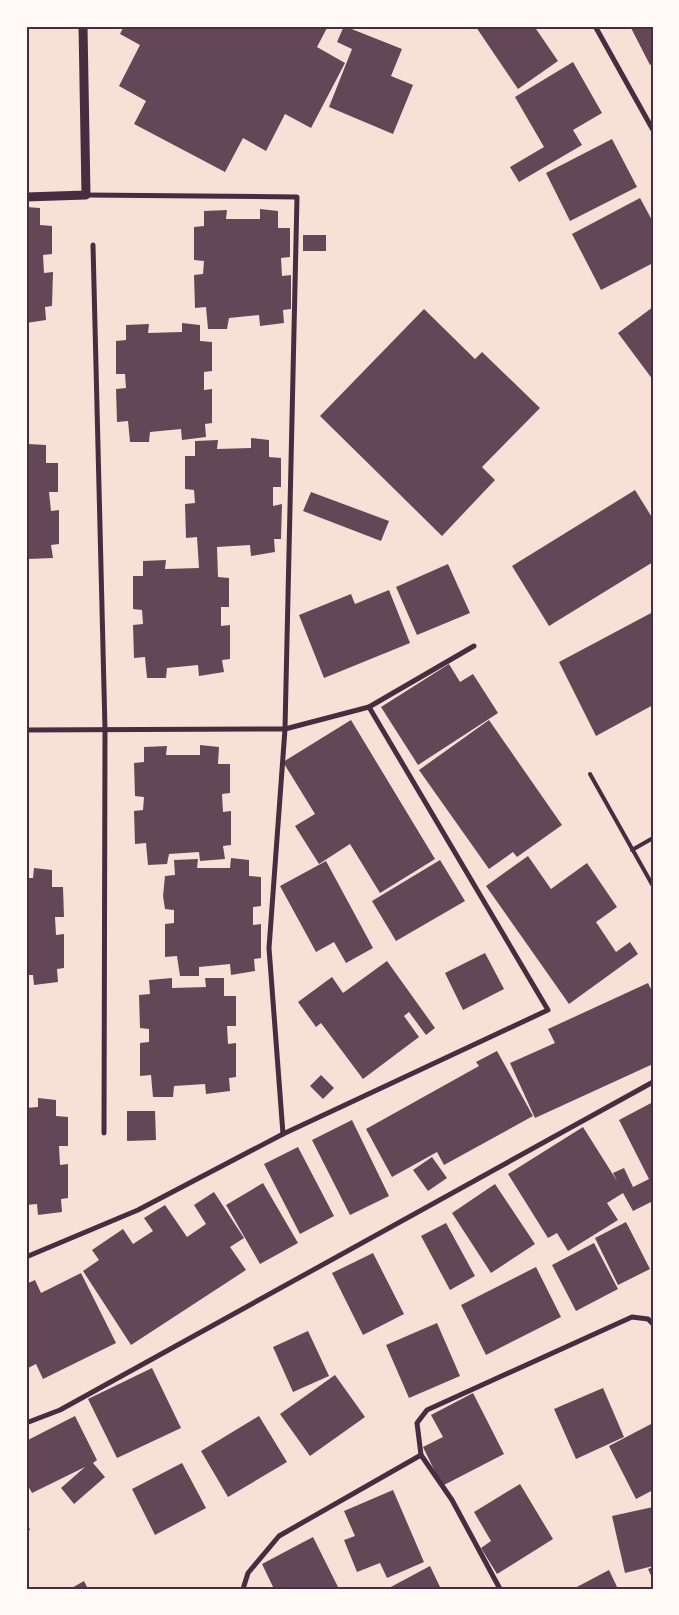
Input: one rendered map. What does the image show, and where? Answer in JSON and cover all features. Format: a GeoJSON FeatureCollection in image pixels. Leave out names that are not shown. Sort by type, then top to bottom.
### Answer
{"type":"FeatureCollection","features":[{"type":"Feature","properties":{"kind":"street"},"geometry":{"type":"LineString","coordinates":[[83,26],[86,194]]}},
{"type":"Feature","properties":{"kind":"street"},"geometry":{"type":"LineString","coordinates":[[595,26],[653,130]]}},
{"type":"Feature","properties":{"kind":"street"},"geometry":{"type":"LineString","coordinates":[[26,197],[86,194],[297,198],[285,729],[269,948],[283,1134]]}},
{"type":"Feature","properties":{"kind":"street"},"geometry":{"type":"LineString","coordinates":[[93,244],[105,729],[104,1133]]}},
{"type":"Feature","properties":{"kind":"street"},"geometry":{"type":"LineString","coordinates":[[26,730],[285,729],[369,707],[474,646]]}},
{"type":"Feature","properties":{"kind":"street"},"geometry":{"type":"LineString","coordinates":[[26,1257],[138,1210],[283,1134],[548,1010],[369,707]]}},
{"type":"Feature","properties":{"kind":"street"},"geometry":{"type":"LineString","coordinates":[[26,1423],[60,1410],[653,1082]]}},
{"type":"Feature","properties":{"kind":"street"},"geometry":{"type":"LineString","coordinates":[[500,1589],[452,1500],[421,1455],[416,1424],[428,1410],[632,1317],[648,1319],[653,1324]]}},
{"type":"Feature","properties":{"kind":"street"},"geometry":{"type":"LineString","coordinates":[[242,1589],[248,1573],[279,1536],[421,1455]]}},
{"type":"Feature","properties":{"kind":"lane"},"geometry":{"type":"LineString","coordinates":[[590,774],[653,886]]}},
{"type":"Feature","properties":{"kind":"lane"},"geometry":{"type":"LineString","coordinates":[[632,850],[653,838]]}},
{"type":"Feature","properties":{"kind":"building"},"geometry":{"type":"Polygon","coordinates":[[[124,26],[328,26],[317,47],[345,63],[311,128],[285,114],[266,151],[243,138],[225,172],[134,124],[146,101],[119,86],[140,45],[120,34],[124,26]]]}},
{"type":"Feature","properties":{"kind":"building"},"geometry":{"type":"Polygon","coordinates":[[[344,26],[402,49],[391,76],[413,85],[393,134],[329,107],[352,49],[337,42],[344,26]]]}},
{"type":"Feature","properties":{"kind":"building"},"geometry":{"type":"Polygon","coordinates":[[[534,26],[558,61],[518,89],[476,27],[534,26]]]}},
{"type":"Feature","properties":{"kind":"building"},"geometry":{"type":"Polygon","coordinates":[[[630,26],[653,26],[653,63],[650,65],[630,26]]]}},
{"type":"Feature","properties":{"kind":"building"},"geometry":{"type":"Polygon","coordinates":[[[573,62],[602,113],[573,130],[582,145],[519,182],[510,167],[544,147],[515,97],[573,62]]]}},
{"type":"Feature","properties":{"kind":"building"},"geometry":{"type":"Polygon","coordinates":[[[612,139],[637,187],[570,221],[546,173],[612,139]]]}},
{"type":"Feature","properties":{"kind":"building"},"geometry":{"type":"Polygon","coordinates":[[[640,198],[653,222],[653,263],[601,290],[572,234],[640,198]]]}},
{"type":"Feature","properties":{"kind":"building"},"geometry":{"type":"Polygon","coordinates":[[[26,207],[40,208],[40,225],[52,226],[52,254],[43,255],[44,273],[53,272],[52,306],[45,307],[46,320],[26,323],[26,207]]]}},
{"type":"Feature","properties":{"kind":"building"},"geometry":{"type":"Polygon","coordinates":[[[260,209],[278,211],[278,228],[290,228],[290,257],[281,258],[282,276],[291,275],[291,309],[283,310],[284,323],[260,326],[259,315],[229,318],[227,329],[208,329],[206,307],[195,308],[194,275],[203,274],[204,261],[194,260],[194,227],[204,226],[204,211],[227,210],[226,219],[260,219],[260,209]]]}},
{"type":"Feature","properties":{"kind":"building"},"geometry":{"type":"Polygon","coordinates":[[[303,235],[326,235],[326,251],[303,251],[303,235]]]}},
{"type":"Feature","properties":{"kind":"building"},"geometry":{"type":"Polygon","coordinates":[[[653,307],[653,380],[618,333],[653,307]]]}},
{"type":"Feature","properties":{"kind":"building"},"geometry":{"type":"Polygon","coordinates":[[[424,309],[475,359],[482,352],[540,408],[482,467],[495,480],[442,536],[320,416],[424,309]]]}},
{"type":"Feature","properties":{"kind":"building"},"geometry":{"type":"Polygon","coordinates":[[[182,323],[200,325],[200,341],[212,342],[212,371],[204,372],[204,390],[212,389],[212,423],[205,424],[206,437],[182,440],[181,429],[150,432],[149,442],[130,442],[128,421],[117,422],[116,389],[126,388],[125,374],[116,374],[116,341],[126,340],[126,325],[149,324],[148,333],[182,332],[182,323]]]}},
{"type":"Feature","properties":{"kind":"building"},"geometry":{"type":"Polygon","coordinates":[[[251,438],[269,440],[269,457],[281,458],[281,487],[273,487],[273,506],[282,504],[281,539],[274,539],[275,552],[251,556],[250,545],[217,547],[218,577],[229,578],[229,607],[221,607],[221,626],[230,625],[230,659],[222,660],[224,672],[199,676],[198,665],[167,668],[166,678],[147,678],[145,657],[134,658],[133,625],[143,624],[142,610],[133,609],[133,576],[143,576],[143,561],[166,560],[165,569],[199,568],[197,537],[186,538],[185,504],[195,503],[194,490],[185,489],[185,456],[195,456],[195,441],[218,440],[217,449],[251,448],[251,438]]]}},
{"type":"Feature","properties":{"kind":"building"},"geometry":{"type":"Polygon","coordinates":[[[28,444],[46,445],[46,463],[58,463],[58,492],[49,492],[51,511],[59,510],[59,544],[51,545],[53,558],[28,559],[26,550],[26,453],[28,453],[28,444]]]}},
{"type":"Feature","properties":{"kind":"building"},"geometry":{"type":"Polygon","coordinates":[[[635,490],[653,519],[653,562],[549,626],[512,566],[635,490]]]}},
{"type":"Feature","properties":{"kind":"building"},"geometry":{"type":"Polygon","coordinates":[[[311,492],[389,521],[381,541],[303,511],[311,492]]]}},
{"type":"Feature","properties":{"kind":"building"},"geometry":{"type":"Polygon","coordinates":[[[448,564],[470,613],[417,635],[396,587],[448,564]]]}},
{"type":"Feature","properties":{"kind":"building"},"geometry":{"type":"Polygon","coordinates":[[[389,590],[410,643],[324,678],[299,615],[351,594],[355,604],[389,590]]]}},
{"type":"Feature","properties":{"kind":"building"},"geometry":{"type":"Polygon","coordinates":[[[653,612],[653,705],[596,736],[559,662],[653,612]]]}},
{"type":"Feature","properties":{"kind":"building"},"geometry":{"type":"Polygon","coordinates":[[[449,664],[460,682],[473,674],[498,713],[418,765],[381,707],[449,664]]]}},
{"type":"Feature","properties":{"kind":"building"},"geometry":{"type":"Polygon","coordinates":[[[351,720],[435,859],[380,893],[350,844],[319,864],[295,826],[315,814],[283,762],[351,720]]]}},
{"type":"Feature","properties":{"kind":"building"},"geometry":{"type":"Polygon","coordinates":[[[489,720],[562,825],[517,857],[513,852],[489,869],[419,770],[489,720]]]}},
{"type":"Feature","properties":{"kind":"building"},"geometry":{"type":"Polygon","coordinates":[[[200,745],[219,747],[218,764],[230,764],[230,793],[222,794],[223,812],[231,811],[231,845],[223,846],[225,859],[200,861],[199,852],[169,854],[167,864],[148,865],[146,843],[135,844],[134,811],[143,810],[144,797],[135,796],[134,763],[144,762],[144,747],[167,746],[166,755],[200,755],[200,745]]]}},
{"type":"Feature","properties":{"kind":"building"},"geometry":{"type":"Polygon","coordinates":[[[528,856],[551,889],[587,863],[617,907],[596,922],[616,952],[630,942],[638,954],[569,1004],[486,886],[528,856]]]}},
{"type":"Feature","properties":{"kind":"building"},"geometry":{"type":"Polygon","coordinates":[[[231,858],[249,860],[249,876],[261,877],[261,906],[253,907],[253,925],[261,924],[261,958],[254,959],[255,971],[231,975],[230,964],[199,967],[199,976],[180,976],[177,956],[165,957],[165,924],[174,923],[174,910],[165,909],[163,896],[165,876],[175,875],[174,860],[198,859],[197,868],[230,868],[231,858]]]}},
{"type":"Feature","properties":{"kind":"building"},"geometry":{"type":"Polygon","coordinates":[[[440,860],[465,901],[396,941],[372,901],[440,860]]]}},
{"type":"Feature","properties":{"kind":"building"},"geometry":{"type":"Polygon","coordinates":[[[326,861],[373,948],[346,963],[334,942],[316,952],[280,886],[326,861]]]}},
{"type":"Feature","properties":{"kind":"building"},"geometry":{"type":"Polygon","coordinates":[[[34,868],[52,870],[52,887],[63,887],[64,917],[55,917],[56,935],[64,934],[64,968],[57,969],[58,982],[34,985],[33,975],[26,975],[26,878],[33,878],[34,868]]]}},
{"type":"Feature","properties":{"kind":"building"},"geometry":{"type":"Polygon","coordinates":[[[485,953],[504,989],[463,1010],[445,973],[485,953]]]}},
{"type":"Feature","properties":{"kind":"building"},"geometry":{"type":"Polygon","coordinates":[[[387,961],[435,1028],[426,1035],[409,1012],[404,1016],[419,1037],[363,1079],[321,1023],[316,1027],[298,1002],[332,977],[343,993],[387,961]]]}},
{"type":"Feature","properties":{"kind":"building"},"geometry":{"type":"Polygon","coordinates":[[[172,978],[172,988],[206,987],[205,978],[224,978],[224,996],[236,996],[236,1026],[227,1026],[228,1044],[236,1043],[236,1077],[229,1078],[230,1091],[206,1094],[205,1084],[174,1086],[173,1097],[153,1097],[151,1075],[140,1076],[140,1043],[149,1042],[149,1029],[140,1028],[139,995],[150,994],[149,980],[172,978]]]}},
{"type":"Feature","properties":{"kind":"building"},"geometry":{"type":"Polygon","coordinates":[[[648,983],[653,993],[653,1064],[535,1118],[510,1063],[555,1043],[548,1029],[648,983]]]}},
{"type":"Feature","properties":{"kind":"building"},"geometry":{"type":"Polygon","coordinates":[[[497,1051],[533,1116],[444,1165],[437,1152],[392,1177],[366,1129],[479,1066],[476,1062],[497,1051]]]}},
{"type":"Feature","properties":{"kind":"building"},"geometry":{"type":"Polygon","coordinates":[[[321,1075],[334,1088],[323,1099],[310,1086],[321,1075]]]}},
{"type":"Feature","properties":{"kind":"building"},"geometry":{"type":"Polygon","coordinates":[[[38,1098],[56,1100],[56,1116],[68,1117],[68,1146],[59,1146],[60,1165],[68,1164],[68,1198],[61,1199],[62,1212],[38,1215],[37,1204],[26,1205],[26,1108],[38,1107],[38,1098]]]}},
{"type":"Feature","properties":{"kind":"building"},"geometry":{"type":"Polygon","coordinates":[[[653,1102],[653,1201],[633,1211],[623,1193],[607,1203],[618,1220],[568,1251],[557,1233],[548,1238],[508,1174],[583,1127],[617,1181],[613,1173],[624,1168],[633,1187],[649,1179],[619,1120],[653,1102]]]}},
{"type":"Feature","properties":{"kind":"building"},"geometry":{"type":"Polygon","coordinates":[[[127,1111],[155,1111],[156,1140],[127,1141],[127,1111]]]}},
{"type":"Feature","properties":{"kind":"building"},"geometry":{"type":"Polygon","coordinates":[[[352,1120],[389,1196],[350,1215],[312,1140],[352,1120]]]}},
{"type":"Feature","properties":{"kind":"building"},"geometry":{"type":"Polygon","coordinates":[[[298,1147],[334,1216],[300,1234],[264,1164],[298,1147]]]}},
{"type":"Feature","properties":{"kind":"building"},"geometry":{"type":"Polygon","coordinates":[[[432,1157],[447,1178],[428,1191],[413,1170],[432,1157]]]}},
{"type":"Feature","properties":{"kind":"building"},"geometry":{"type":"Polygon","coordinates":[[[263,1183],[298,1243],[260,1264],[226,1205],[263,1183]]]}},
{"type":"Feature","properties":{"kind":"building"},"geometry":{"type":"Polygon","coordinates":[[[495,1184],[535,1244],[491,1273],[452,1213],[495,1184]]]}},
{"type":"Feature","properties":{"kind":"building"},"geometry":{"type":"Polygon","coordinates":[[[214,1192],[244,1238],[230,1247],[246,1270],[131,1345],[83,1271],[99,1260],[92,1250],[123,1229],[133,1244],[153,1231],[144,1218],[165,1205],[187,1237],[206,1224],[194,1205],[214,1192]]]}},
{"type":"Feature","properties":{"kind":"building"},"geometry":{"type":"Polygon","coordinates":[[[626,1222],[650,1269],[618,1285],[595,1238],[626,1222]]]}},
{"type":"Feature","properties":{"kind":"building"},"geometry":{"type":"Polygon","coordinates":[[[446,1223],[475,1276],[450,1290],[421,1236],[446,1223]]]}},
{"type":"Feature","properties":{"kind":"building"},"geometry":{"type":"Polygon","coordinates":[[[594,1243],[618,1289],[576,1311],[552,1265],[594,1243]]]}},
{"type":"Feature","properties":{"kind":"building"},"geometry":{"type":"Polygon","coordinates":[[[373,1253],[404,1314],[363,1335],[332,1273],[373,1253]]]}},
{"type":"Feature","properties":{"kind":"building"},"geometry":{"type":"Polygon","coordinates":[[[536,1267],[561,1317],[486,1355],[461,1305],[536,1267]]]}},
{"type":"Feature","properties":{"kind":"building"},"geometry":{"type":"Polygon","coordinates":[[[81,1273],[116,1343],[43,1379],[36,1364],[26,1369],[26,1284],[35,1280],[41,1293],[81,1273]]]}},
{"type":"Feature","properties":{"kind":"building"},"geometry":{"type":"Polygon","coordinates":[[[437,1323],[460,1376],[409,1398],[386,1345],[437,1323]]]}},
{"type":"Feature","properties":{"kind":"building"},"geometry":{"type":"Polygon","coordinates":[[[308,1331],[329,1376],[293,1392],[273,1347],[308,1331]]]}},
{"type":"Feature","properties":{"kind":"building"},"geometry":{"type":"Polygon","coordinates":[[[152,1368],[181,1428],[117,1458],[88,1399],[152,1368]]]}},
{"type":"Feature","properties":{"kind":"building"},"geometry":{"type":"Polygon","coordinates":[[[335,1375],[365,1417],[310,1456],[280,1414],[335,1375]]]}},
{"type":"Feature","properties":{"kind":"building"},"geometry":{"type":"Polygon","coordinates":[[[603,1388],[624,1437],[576,1459],[554,1409],[603,1388]]]}},
{"type":"Feature","properties":{"kind":"building"},"geometry":{"type":"Polygon","coordinates":[[[473,1393],[504,1454],[442,1486],[423,1447],[443,1437],[431,1415],[473,1393]]]}},
{"type":"Feature","properties":{"kind":"building"},"geometry":{"type":"Polygon","coordinates":[[[75,1416],[97,1460],[93,1463],[105,1477],[74,1504],[61,1488],[85,1467],[32,1493],[26,1482],[26,1441],[75,1416]]]}},
{"type":"Feature","properties":{"kind":"building"},"geometry":{"type":"Polygon","coordinates":[[[259,1416],[287,1462],[228,1497],[201,1451],[259,1416]]]}},
{"type":"Feature","properties":{"kind":"building"},"geometry":{"type":"Polygon","coordinates":[[[653,1423],[653,1490],[636,1499],[609,1446],[653,1423]]]}},
{"type":"Feature","properties":{"kind":"building"},"geometry":{"type":"Polygon","coordinates":[[[182,1463],[206,1508],[155,1535],[132,1489],[182,1463]]]}},
{"type":"Feature","properties":{"kind":"building"},"geometry":{"type":"Polygon","coordinates":[[[520,1484],[553,1539],[497,1574],[481,1548],[491,1541],[474,1512],[520,1484]]]}},
{"type":"Feature","properties":{"kind":"building"},"geometry":{"type":"Polygon","coordinates":[[[393,1490],[424,1562],[387,1578],[380,1563],[357,1572],[344,1540],[355,1536],[344,1511],[393,1490]]]}},
{"type":"Feature","properties":{"kind":"building"},"geometry":{"type":"Polygon","coordinates":[[[653,1507],[653,1566],[625,1573],[612,1516],[653,1507]]]}},
{"type":"Feature","properties":{"kind":"building"},"geometry":{"type":"Polygon","coordinates":[[[26,1519],[30,1530],[26,1531],[26,1519]]]}},
{"type":"Feature","properties":{"kind":"building"},"geometry":{"type":"Polygon","coordinates":[[[313,1537],[339,1589],[274,1589],[262,1564],[313,1537]]]}},
{"type":"Feature","properties":{"kind":"building"},"geometry":{"type":"Polygon","coordinates":[[[430,1566],[441,1589],[387,1589],[430,1566]]]}},
{"type":"Feature","properties":{"kind":"building"},"geometry":{"type":"Polygon","coordinates":[[[653,1567],[653,1580],[648,1569],[653,1567]]]}},
{"type":"Feature","properties":{"kind":"building"},"geometry":{"type":"Polygon","coordinates":[[[609,1570],[618,1589],[573,1589],[609,1570]]]}},
{"type":"Feature","properties":{"kind":"building"},"geometry":{"type":"Polygon","coordinates":[[[84,1581],[88,1589],[70,1589],[84,1581]]]}}]}
